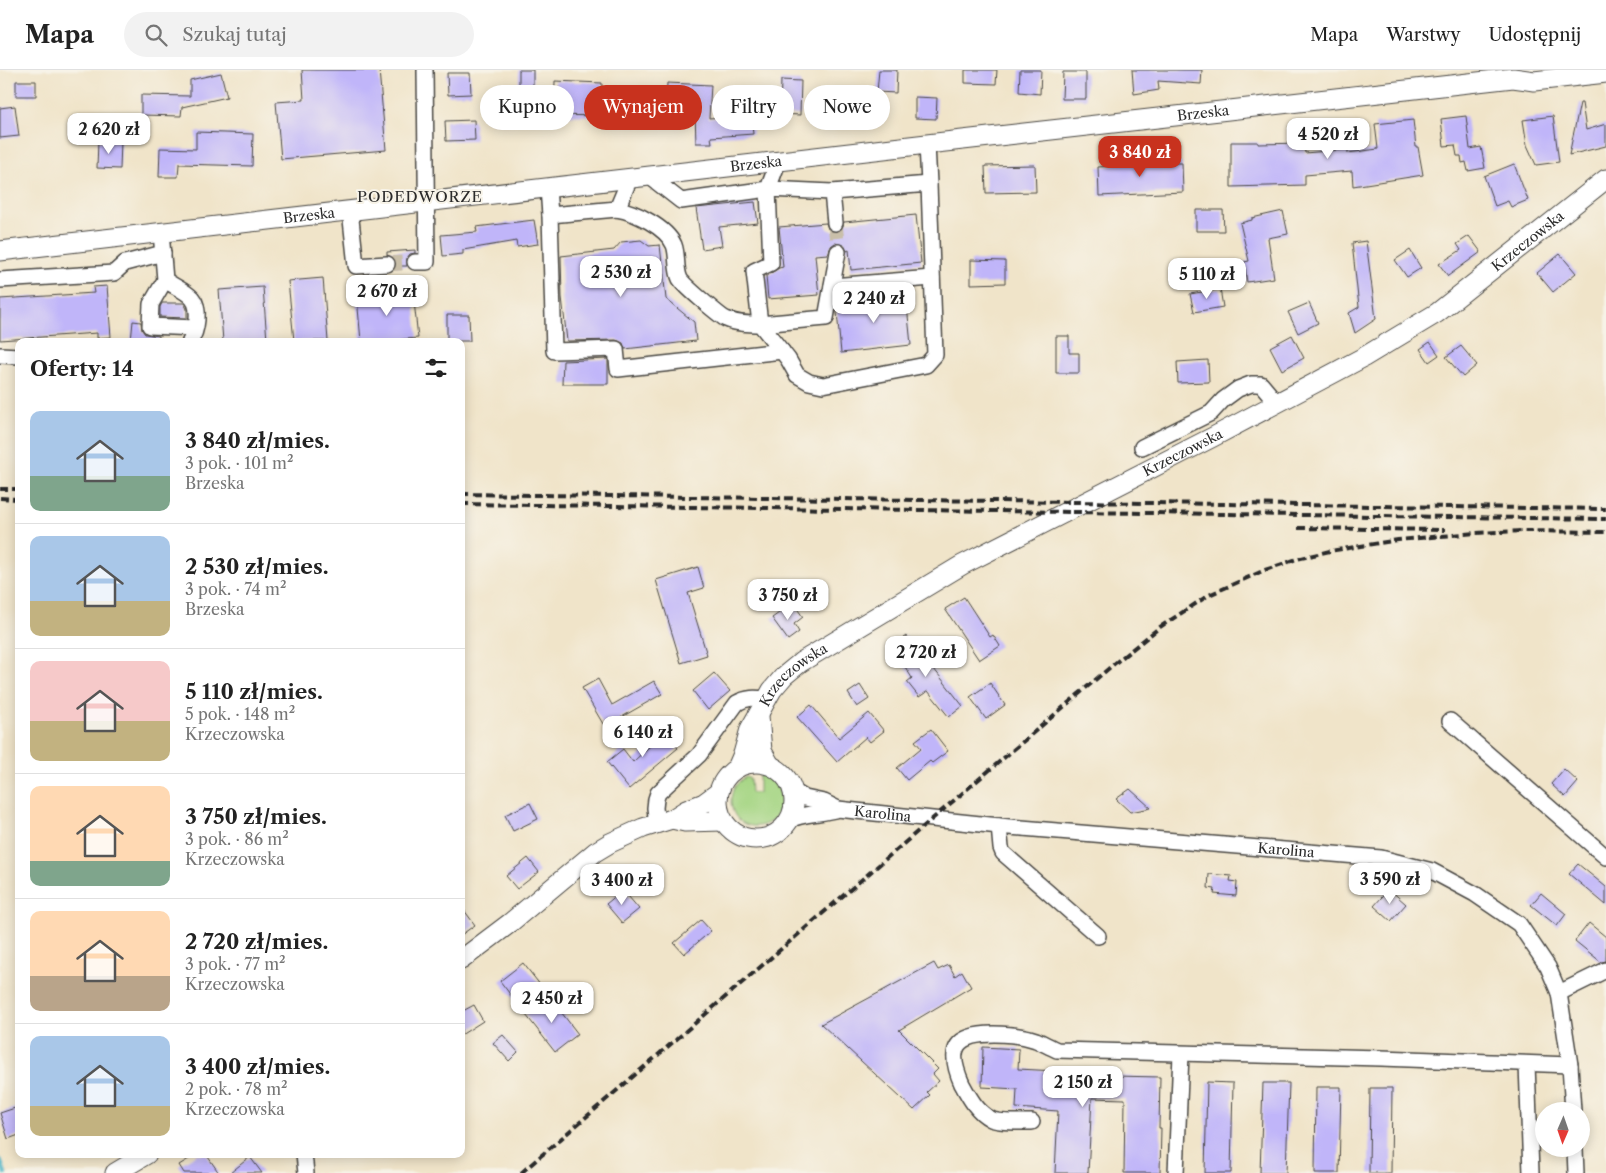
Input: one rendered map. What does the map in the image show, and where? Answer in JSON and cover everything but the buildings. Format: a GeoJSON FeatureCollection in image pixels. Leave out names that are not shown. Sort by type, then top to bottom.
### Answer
{"type":"FeatureCollection","features":[{"type":"Feature","properties":{"kind":"main road","name":"Brzeska"},"geometry":{"type":"LineString","coordinates":[[1513,78],[1531,70]]}},
{"type":"Feature","properties":{"kind":"main road","name":"Brzeska"},"geometry":{"type":"LineString","coordinates":[[0,251],[1513,78],[1534,81],[1606,73]]}},
{"type":"Feature","properties":{"kind":"main road","name":"Krzeczowska"},"geometry":{"type":"LineString","coordinates":[[737,768],[750,729],[777,683],[801,662],[962,565],[1364,357],[1437,313],[1606,179]]}},
{"type":"Feature","properties":{"kind":"main road","name":"Krzeczowska"},"geometry":{"type":"LineString","coordinates":[[763,707],[762,751],[770,766]]}},
{"type":"Feature","properties":{"kind":"main road"},"geometry":{"type":"LineString","coordinates":[[753,763],[770,766],[784,775],[792,790],[793,808],[788,820],[773,835],[756,839],[748,838],[734,832],[723,821],[718,807],[719,792],[725,778],[737,768],[753,763]]}},
{"type":"Feature","properties":{"kind":"main road"},"geometry":{"type":"LineString","coordinates":[[465,957],[510,923],[595,852],[626,835],[665,821],[712,798],[719,792]]}},
{"type":"Feature","properties":{"kind":"main road"},"geometry":{"type":"LineString","coordinates":[[665,821],[723,821]]}},
{"type":"Feature","properties":{"kind":"main road"},"geometry":{"type":"LineString","coordinates":[[114,1173],[140,1158]]}},
{"type":"Feature","properties":{"kind":"street"},"geometry":{"type":"LineString","coordinates":[[416,262],[427,262],[425,70]]}},
{"type":"Feature","properties":{"kind":"street"},"geometry":{"type":"LineString","coordinates":[[778,162],[768,189],[771,263],[754,271],[760,324],[782,351],[797,375],[809,382],[823,384],[926,365],[935,355],[927,144]]}},
{"type":"Feature","properties":{"kind":"street"},"geometry":{"type":"LineString","coordinates":[[649,176],[681,201],[768,189],[832,192],[929,184]]}},
{"type":"Feature","properties":{"kind":"street"},"geometry":{"type":"LineString","coordinates":[[617,209],[630,178]]}},
{"type":"Feature","properties":{"kind":"street"},"geometry":{"type":"LineString","coordinates":[[548,188],[554,351],[616,349],[618,369],[782,351]]}},
{"type":"Feature","properties":{"kind":"street"},"geometry":{"type":"LineString","coordinates":[[832,192],[835,223]]}},
{"type":"Feature","properties":{"kind":"street"},"geometry":{"type":"LineString","coordinates":[[550,215],[617,209],[640,216],[662,229],[674,244],[680,280],[725,319],[744,324],[826,318],[838,252]]}},
{"type":"Feature","properties":{"kind":"street"},"geometry":{"type":"LineString","coordinates":[[350,210],[356,266],[387,264]]}},
{"type":"Feature","properties":{"kind":"street"},"geometry":{"type":"LineString","coordinates":[[161,232],[164,280],[151,304],[150,326],[193,334],[197,319],[196,307],[192,298],[164,280]]}},
{"type":"Feature","properties":{"kind":"street"},"geometry":{"type":"LineString","coordinates":[[0,280],[114,273],[125,263],[163,253]]}},
{"type":"Feature","properties":{"kind":"street"},"geometry":{"type":"LineString","coordinates":[[832,286],[932,278]]}},
{"type":"Feature","properties":{"kind":"street"},"geometry":{"type":"LineString","coordinates":[[0,355],[15,356]]}},
{"type":"Feature","properties":{"kind":"street"},"geometry":{"type":"LineString","coordinates":[[1142,447],[1211,413],[1223,400],[1238,389],[1251,384],[1261,384],[1277,403]]}},
{"type":"Feature","properties":{"kind":"street"},"geometry":{"type":"LineString","coordinates":[[665,821],[656,799],[662,787],[699,755],[737,703],[743,699],[750,698],[763,707]]}},
{"type":"Feature","properties":{"kind":"street"},"geometry":{"type":"LineString","coordinates":[[1450,721],[1606,857]]}},
{"type":"Feature","properties":{"kind":"street","name":"Karolina"},"geometry":{"type":"LineString","coordinates":[[792,790],[805,798],[824,802],[838,809],[999,826],[1381,858],[1432,871],[1475,894],[1519,924],[1548,967],[1559,993],[1570,1065],[1572,1102]]}},
{"type":"Feature","properties":{"kind":"street","name":"Karolina"},"geometry":{"type":"LineString","coordinates":[[788,820],[838,809]]}},
{"type":"Feature","properties":{"kind":"street"},"geometry":{"type":"LineString","coordinates":[[999,826],[1003,853],[1098,936]]}},
{"type":"Feature","properties":{"kind":"street"},"geometry":{"type":"LineString","coordinates":[[1559,993],[1606,970]]}},
{"type":"Feature","properties":{"kind":"street"},"geometry":{"type":"LineString","coordinates":[[1032,1122],[992,1120],[970,1100],[956,1068],[954,1057],[957,1046],[966,1037],[981,1034],[1013,1034],[1036,1040],[1057,1050],[1570,1065]]}},
{"type":"Feature","properties":{"kind":"street"},"geometry":{"type":"LineString","coordinates":[[1176,1173],[1181,1054]]}},
{"type":"Feature","properties":{"kind":"street"},"geometry":{"type":"LineString","coordinates":[[1527,1064],[1530,1173]]}},
{"type":"Feature","properties":{"kind":"street"},"geometry":{"type":"LineString","coordinates":[[304,1158],[306,1173]]}},
{"type":"Feature","properties":{"kind":"street"},"geometry":{"type":"LineString","coordinates":[[1575,1158],[1576,1173]]}},
{"type":"Feature","properties":{"kind":"green space"},"geometry":{"type":"Polygon","coordinates":[[[759,776],[770,779],[780,793],[781,802],[779,810],[775,818],[768,823],[758,826],[748,825],[740,821],[735,815],[731,799],[733,790],[746,777],[750,779],[751,793],[759,793],[759,776]]]}},
{"type":"Feature","properties":{"kind":"waterway"},"geometry":{"type":"LineString","coordinates":[[0,1160],[5,1173]]}},
{"type":"Feature","properties":{"kind":"tunnel"},"geometry":{"type":"LineString","coordinates":[[835,223],[838,252]]}},
{"type":"Feature","properties":{"kind":"tunnel"},"geometry":{"type":"LineString","coordinates":[[387,264],[415,262]]}},
{"type":"Feature","properties":{"kind":"railway"},"geometry":{"type":"LineString","coordinates":[[0,489],[15,489]]}},
{"type":"Feature","properties":{"kind":"railway"},"geometry":{"type":"LineString","coordinates":[[465,494],[1606,509]]}},
{"type":"Feature","properties":{"kind":"railway"},"geometry":{"type":"LineString","coordinates":[[0,498],[15,499]]}},
{"type":"Feature","properties":{"kind":"railway"},"geometry":{"type":"LineString","coordinates":[[465,504],[1606,519]]}},
{"type":"Feature","properties":{"kind":"railway"},"geometry":{"type":"LineString","coordinates":[[1298,528],[1445,530]]}},
{"type":"Feature","properties":{"kind":"railway"},"geometry":{"type":"LineString","coordinates":[[521,1173],[1114,664],[1160,627],[1209,595],[1265,570],[1297,559],[1330,551],[1398,540],[1523,531],[1606,532]]}},
{"type":"Feature","properties":{"kind":"district","name":"PODEDWORZE"},"geometry":{"type":"Point","coordinates":[420,197]}}]}
